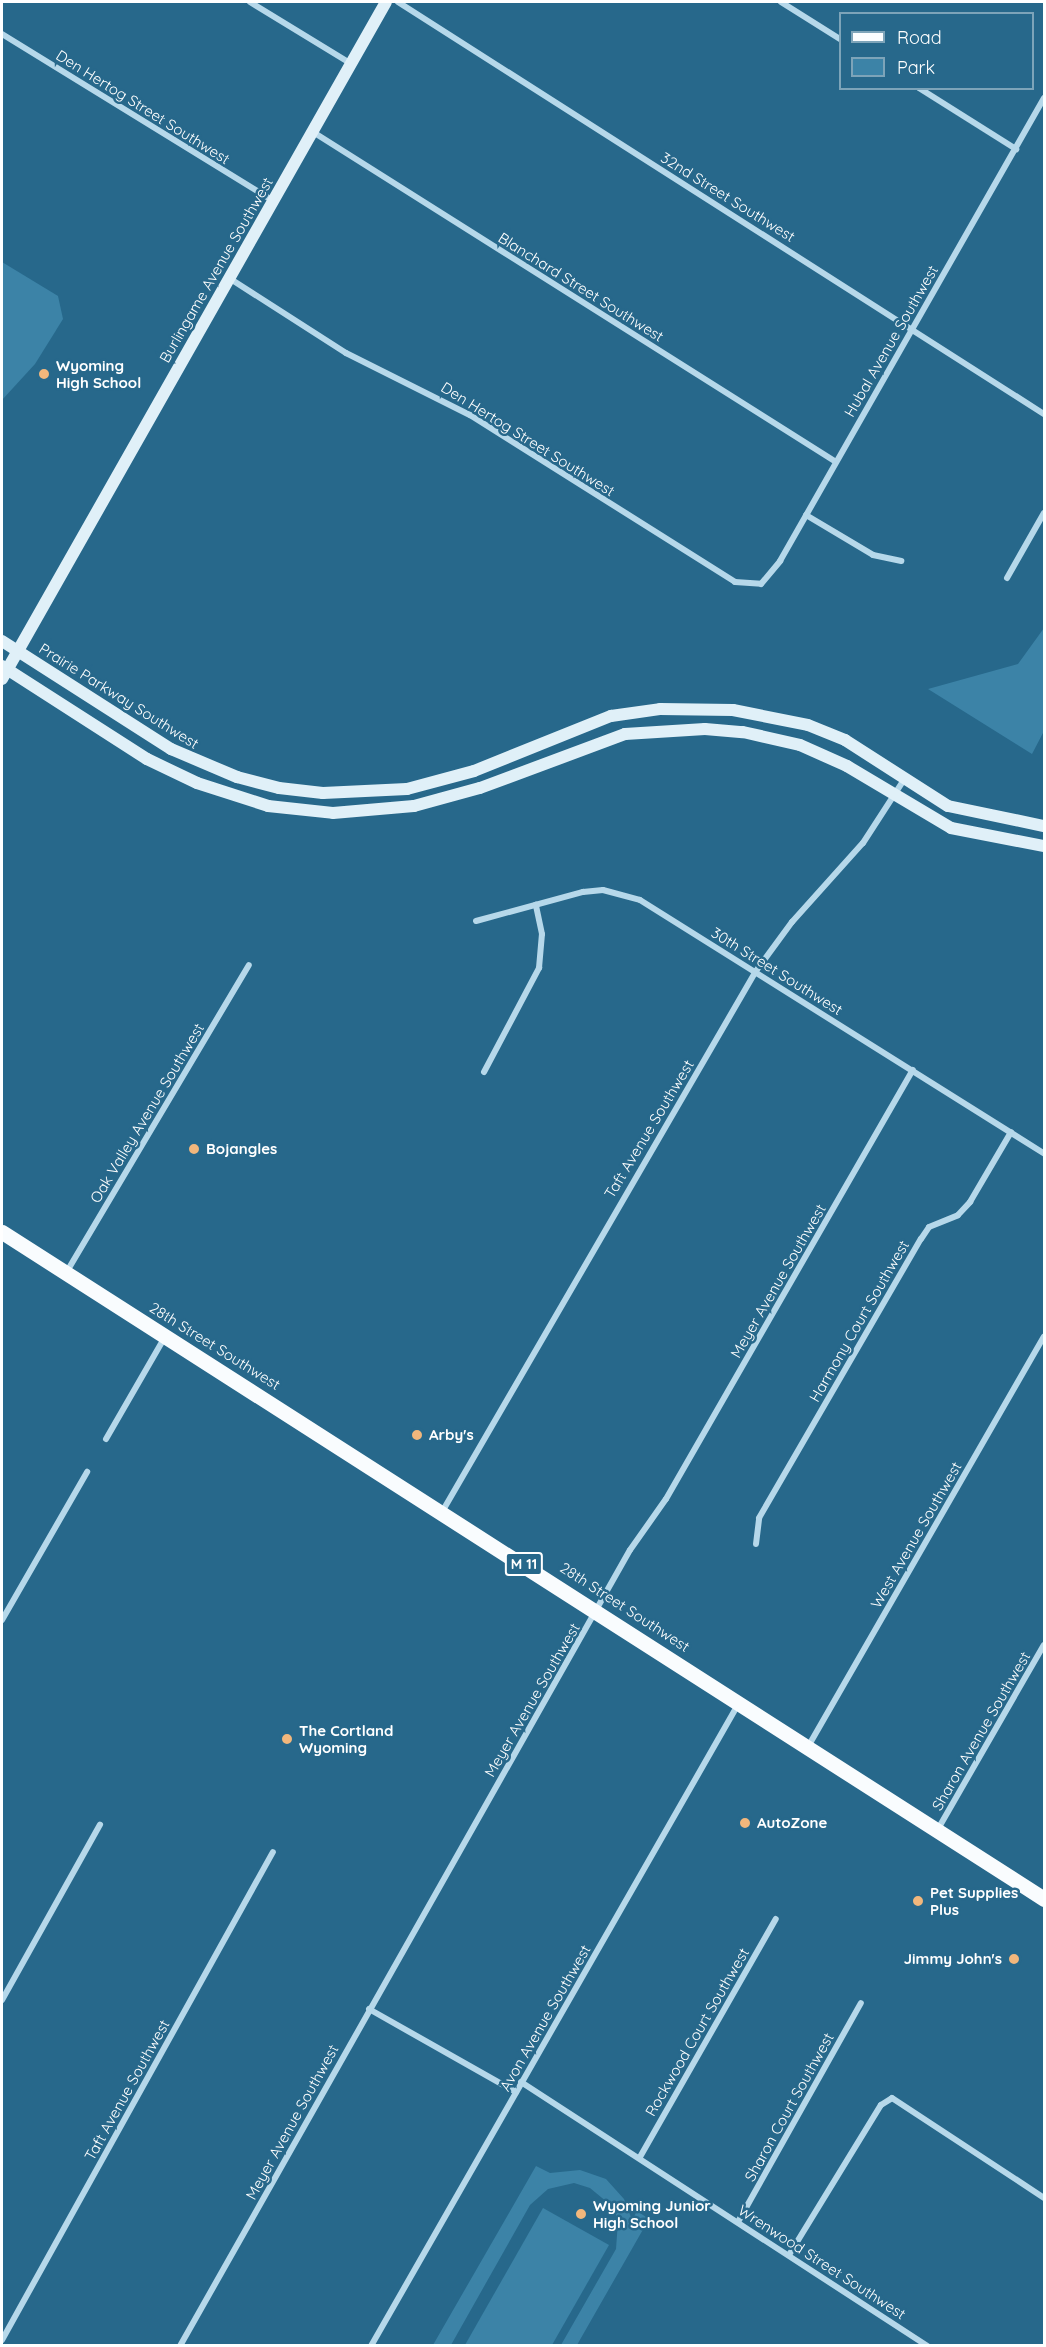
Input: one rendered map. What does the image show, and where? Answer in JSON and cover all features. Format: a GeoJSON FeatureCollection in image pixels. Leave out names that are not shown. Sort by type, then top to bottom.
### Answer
{"type":"FeatureCollection","features":[{"type":"Feature","properties":{"kind":"main road","name":"28th Street Southwest"},"geometry":{"type":"LineString","coordinates":[[2,1232],[809,1745],[1044,1899]]}},
{"type":"Feature","properties":{"kind":"street"},"geometry":{"type":"LineString","coordinates":[[250,2],[350,63]]}},
{"type":"Feature","properties":{"kind":"street","name":"Burlingame Avenue Southwest"},"geometry":{"type":"LineString","coordinates":[[3,672],[386,2]]}},
{"type":"Feature","properties":{"kind":"street","name":"32nd Street Southwest"},"geometry":{"type":"LineString","coordinates":[[398,2],[1044,414]]}},
{"type":"Feature","properties":{"kind":"street"},"geometry":{"type":"LineString","coordinates":[[781,2],[839,38]]}},
{"type":"Feature","properties":{"kind":"street","name":"Den Hertog Street Southwest"},"geometry":{"type":"LineString","coordinates":[[2,34],[273,201]]}},
{"type":"Feature","properties":{"kind":"street"},"geometry":{"type":"LineString","coordinates":[[922,90],[1016,149]]}},
{"type":"Feature","properties":{"kind":"street","name":"Hubal Avenue Southwest"},"geometry":{"type":"LineString","coordinates":[[752,586],[761,584],[771,576],[1044,98]]}},
{"type":"Feature","properties":{"kind":"street","name":"Blanchard Street Southwest"},"geometry":{"type":"LineString","coordinates":[[312,132],[836,462]]}},
{"type":"Feature","properties":{"kind":"street","name":"Den Hertog Street Southwest"},"geometry":{"type":"LineString","coordinates":[[229,278],[346,353],[470,415],[735,582],[752,586]]}},
{"type":"Feature","properties":{"kind":"street"},"geometry":{"type":"LineString","coordinates":[[1007,578],[1044,513]]}},
{"type":"Feature","properties":{"kind":"street"},"geometry":{"type":"LineString","coordinates":[[806,515],[873,555],[901,561]]}},
{"type":"Feature","properties":{"kind":"street","name":"Prairie Parkway Southwest"},"geometry":{"type":"LineString","coordinates":[[2,641],[196,761],[269,785],[323,793],[407,789],[474,771],[611,716],[686,709],[733,710],[808,724],[844,740],[948,806],[1044,826]]}},
{"type":"Feature","properties":{"kind":"street"},"geometry":{"type":"LineString","coordinates":[[3,672],[157,764],[197,783],[268,806],[299,811],[376,811],[414,806],[508,778],[625,734],[687,729],[742,732],[800,745],[847,766],[951,828],[1044,846]]}},
{"type":"Feature","properties":{"kind":"street"},"geometry":{"type":"LineString","coordinates":[[686,709],[687,729]]}},
{"type":"Feature","properties":{"kind":"street","name":"Taft Avenue Southwest"},"geometry":{"type":"LineString","coordinates":[[442,1512],[756,971],[792,922],[863,843],[905,778]]}},
{"type":"Feature","properties":{"kind":"street","name":"30th Street Southwest"},"geometry":{"type":"LineString","coordinates":[[476,921],[583,892],[625,895],[664,914],[1044,1153]]}},
{"type":"Feature","properties":{"kind":"street"},"geometry":{"type":"LineString","coordinates":[[484,1072],[539,968],[542,934],[536,905]]}},
{"type":"Feature","properties":{"kind":"street","name":"Oak Valley Avenue Southwest"},"geometry":{"type":"LineString","coordinates":[[66,1274],[249,965]]}},
{"type":"Feature","properties":{"kind":"street","name":"Meyer Avenue Southwest"},"geometry":{"type":"LineString","coordinates":[[180,2346],[630,1550],[666,1499],[913,1070]]}},
{"type":"Feature","properties":{"kind":"street","name":"Harmony Court Southwest"},"geometry":{"type":"LineString","coordinates":[[756,1544],[759,1518],[921,1239],[929,1227],[964,1210],[1011,1132]]}},
{"type":"Feature","properties":{"kind":"street"},"geometry":{"type":"LineString","coordinates":[[106,1439],[166,1336]]}},
{"type":"Feature","properties":{"kind":"street","name":"West Avenue Southwest"},"geometry":{"type":"LineString","coordinates":[[809,1745],[1044,1337]]}},
{"type":"Feature","properties":{"kind":"street"},"geometry":{"type":"LineString","coordinates":[[2,1620],[87,1472]]}},
{"type":"Feature","properties":{"kind":"street","name":"Sharon Avenue Southwest"},"geometry":{"type":"LineString","coordinates":[[938,1829],[1044,1645]]}},
{"type":"Feature","properties":{"kind":"street","name":"Avon Avenue Southwest"},"geometry":{"type":"LineString","coordinates":[[371,2346],[740,1702]]}},
{"type":"Feature","properties":{"kind":"street"},"geometry":{"type":"LineString","coordinates":[[2,2000],[100,1825]]}},
{"type":"Feature","properties":{"kind":"street","name":"Taft Avenue Southwest"},"geometry":{"type":"LineString","coordinates":[[2,2340],[273,1852]]}},
{"type":"Feature","properties":{"kind":"street","name":"Rockwood Court Southwest"},"geometry":{"type":"LineString","coordinates":[[640,2157],[776,1919]]}},
{"type":"Feature","properties":{"kind":"street","name":"Sharon Court Southwest"},"geometry":{"type":"LineString","coordinates":[[738,2222],[861,2003]]}},
{"type":"Feature","properties":{"kind":"street"},"geometry":{"type":"LineString","coordinates":[[369,2009],[516,2092]]}},
{"type":"Feature","properties":{"kind":"street","name":"Wrenwood Street Southwest"},"geometry":{"type":"LineString","coordinates":[[521,2082],[640,2157],[928,2346]]}},
{"type":"Feature","properties":{"kind":"street"},"geometry":{"type":"LineString","coordinates":[[789,2255],[881,2105],[892,2098],[1043,2194]]}},
{"type":"Feature","properties":{"kind":"green space"},"geometry":{"type":"Polygon","coordinates":[[[2,262],[58,296],[63,319],[35,364],[2,400],[2,262]]]}},
{"type":"Feature","properties":{"kind":"green space"},"geometry":{"type":"Polygon","coordinates":[[[1044,628],[1044,731],[1032,754],[928,689],[1018,664],[1044,628]]]}},
{"type":"Feature","properties":{"kind":"green space"},"geometry":{"type":"Polygon","coordinates":[[[536,2166],[550,2173],[580,2170],[606,2179],[624,2199],[632,2220],[637,2211],[649,2219],[577,2345],[561,2345],[616,2249],[618,2221],[613,2207],[590,2188],[574,2183],[548,2189],[530,2205],[451,2345],[433,2345],[536,2166]]]}},
{"type":"Feature","properties":{"kind":"green space"},"geometry":{"type":"Polygon","coordinates":[[[543,2208],[609,2245],[552,2345],[465,2345],[543,2208]]]}},
{"type":"Feature","properties":{"kind":"place","name":"Wyoming High School"},"geometry":{"type":"Point","coordinates":[44,374]}},
{"type":"Feature","properties":{"kind":"place","name":"Bojangles"},"geometry":{"type":"Point","coordinates":[194,1149]}},
{"type":"Feature","properties":{"kind":"place","name":"Arby's"},"geometry":{"type":"Point","coordinates":[417,1435]}},
{"type":"Feature","properties":{"kind":"place","name":"The Cortland Wyoming"},"geometry":{"type":"Point","coordinates":[287,1739]}},
{"type":"Feature","properties":{"kind":"place","name":"AutoZone"},"geometry":{"type":"Point","coordinates":[745,1823]}},
{"type":"Feature","properties":{"kind":"place","name":"Pet Supplies Plus"},"geometry":{"type":"Point","coordinates":[918,1901]}},
{"type":"Feature","properties":{"kind":"place","name":"Jimmy John's"},"geometry":{"type":"Point","coordinates":[1014,1959]}},
{"type":"Feature","properties":{"kind":"place","name":"Wyoming Junior High School"},"geometry":{"type":"Point","coordinates":[581,2214]}}]}
